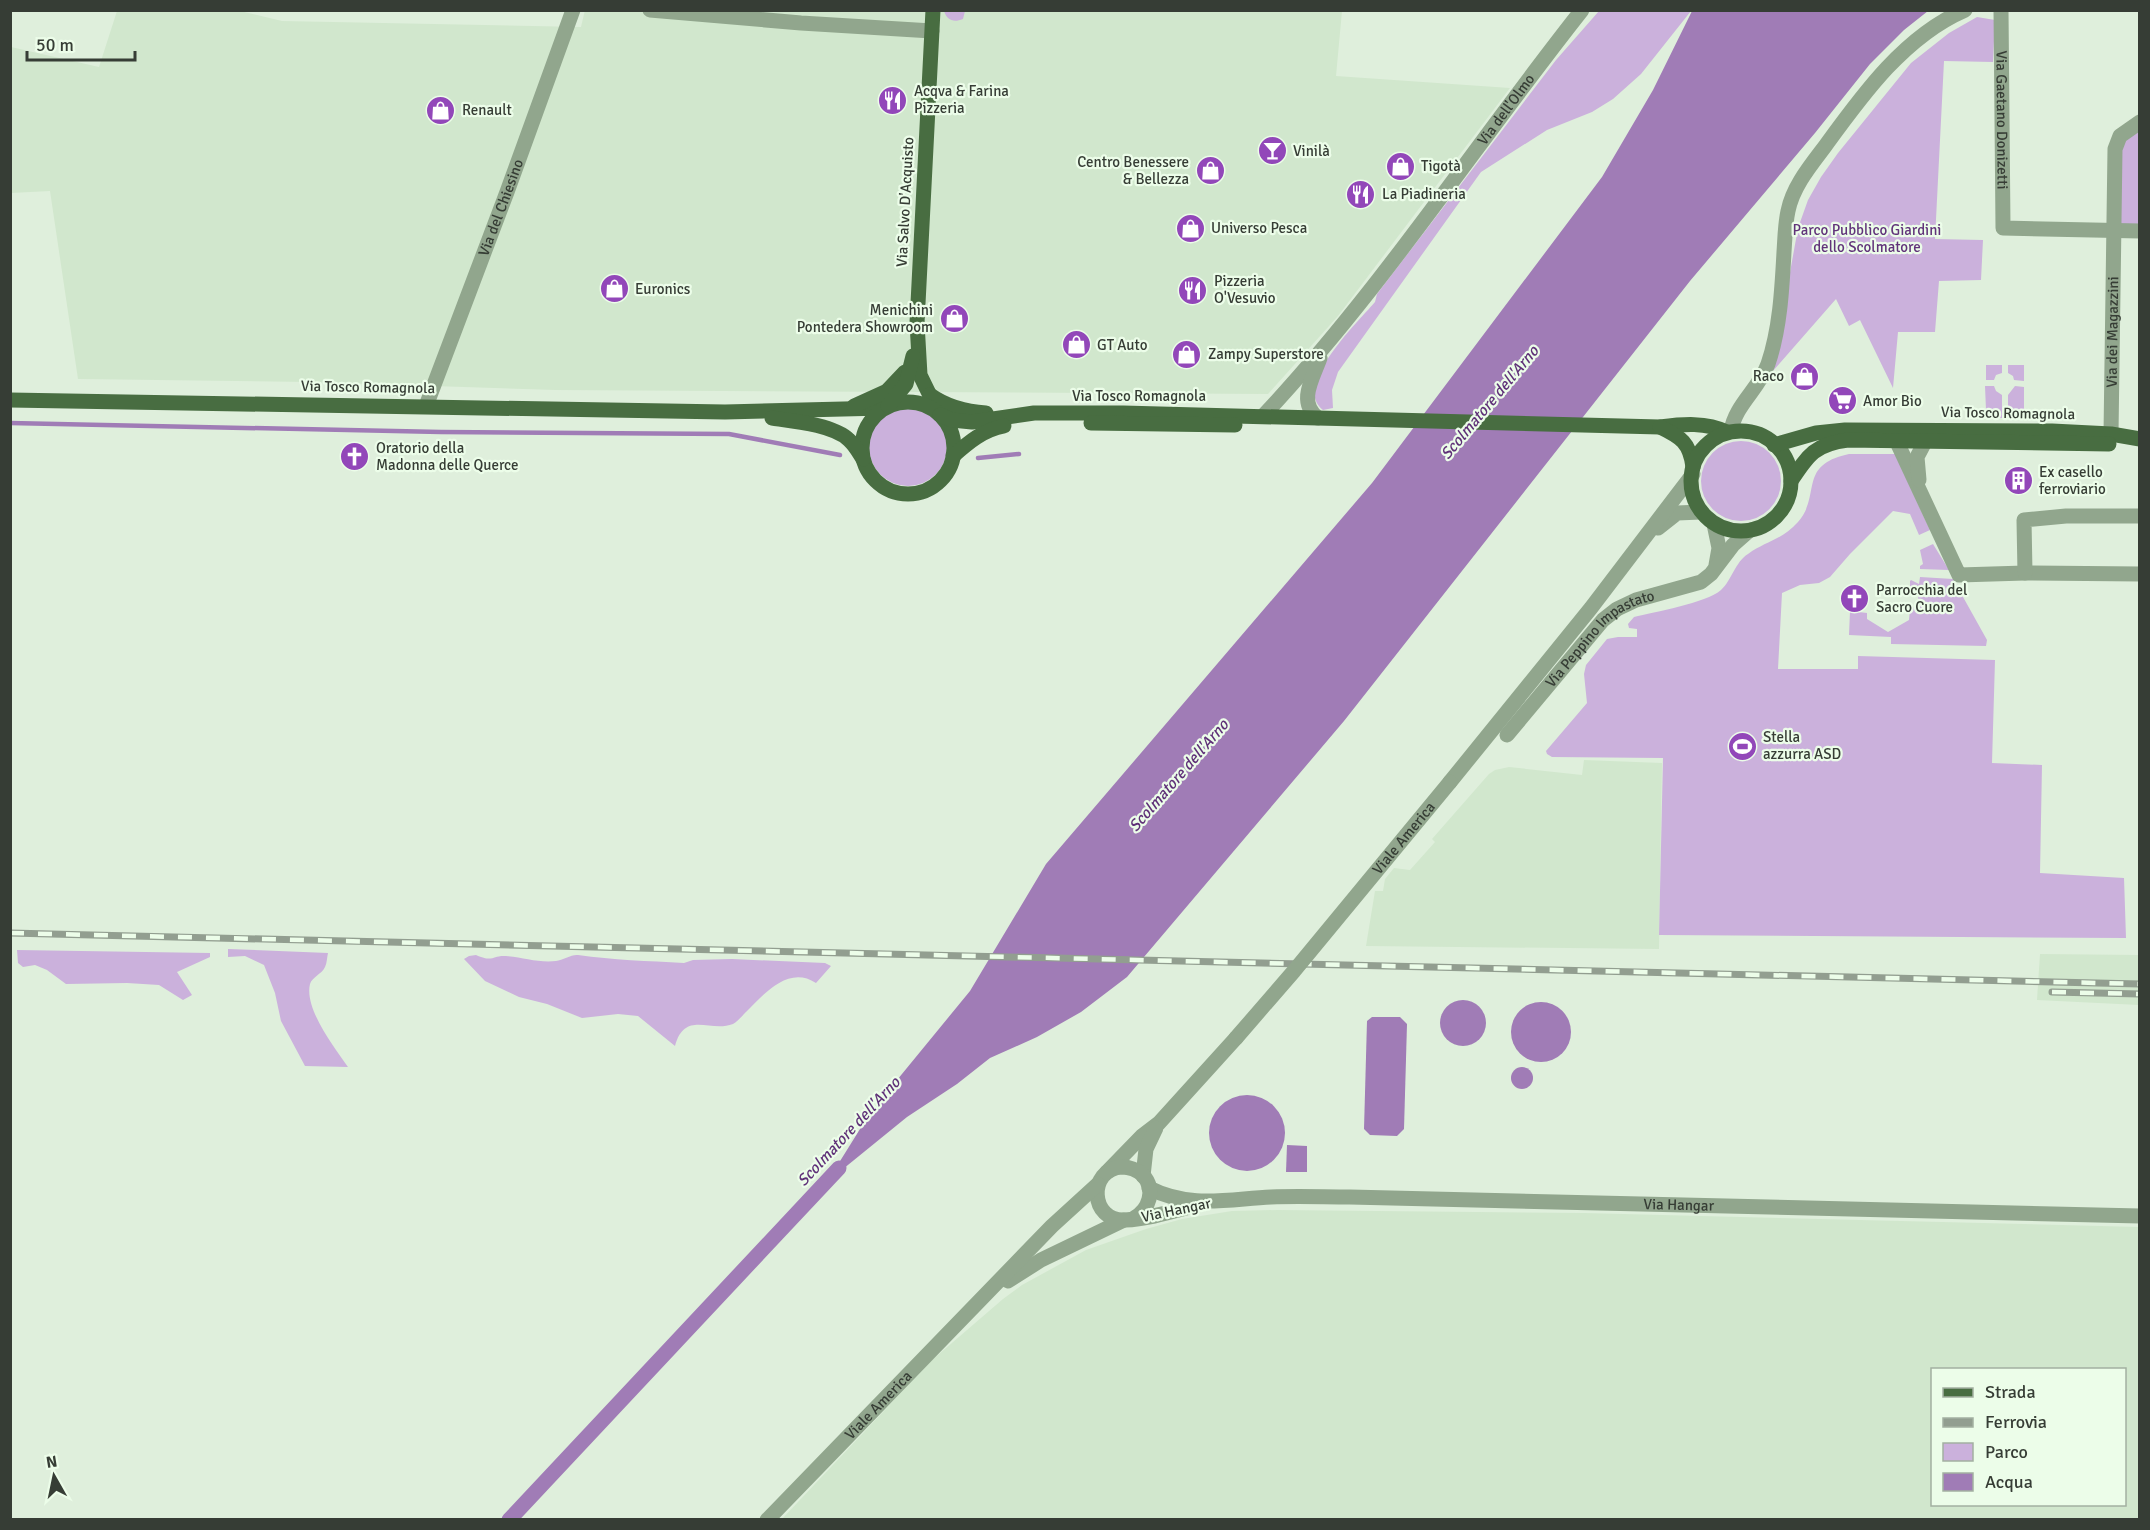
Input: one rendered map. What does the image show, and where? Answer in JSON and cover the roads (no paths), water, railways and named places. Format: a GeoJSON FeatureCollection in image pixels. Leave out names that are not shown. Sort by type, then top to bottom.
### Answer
{"type":"FeatureCollection","features":[{"type":"Feature","properties":{"kind":"main road","name":"Via Salvo D'Acquisto"},"geometry":{"type":"LineString","coordinates":[[917,323],[933,10]]}},
{"type":"Feature","properties":{"kind":"main road"},"geometry":{"type":"LineString","coordinates":[[886,408],[903,391],[909,377],[917,323]]}},
{"type":"Feature","properties":{"kind":"main road"},"geometry":{"type":"LineString","coordinates":[[917,323],[918,366],[922,382],[950,430],[953,440],[953,456],[949,470],[936,485],[927,490],[907,494],[887,490],[879,484],[872,477],[861,450],[865,430],[876,414],[903,402],[913,402],[931,408],[940,415]]}},
{"type":"Feature","properties":{"kind":"main road"},"geometry":{"type":"LineString","coordinates":[[844,410],[887,391],[903,374],[912,359]]}},
{"type":"Feature","properties":{"kind":"main road"},"geometry":{"type":"LineString","coordinates":[[928,394],[944,404],[967,411],[1028,414]]}},
{"type":"Feature","properties":{"kind":"main road","name":"Via Tosco Romagnola"},"geometry":{"type":"LineString","coordinates":[[10,400],[725,412],[886,408]]}},
{"type":"Feature","properties":{"kind":"main road","name":"Via Tosco Romagnola"},"geometry":{"type":"LineString","coordinates":[[725,412],[798,422],[839,433],[852,443],[863,459]]}},
{"type":"Feature","properties":{"kind":"main road","name":"Via Tosco Romagnola"},"geometry":{"type":"LineString","coordinates":[[940,415],[952,420],[972,422],[1028,414],[1264,415],[1660,427],[1680,430],[1708,425],[1729,432]]}},
{"type":"Feature","properties":{"kind":"main road","name":"Via Tosco Romagnola"},"geometry":{"type":"LineString","coordinates":[[953,456],[983,432],[1018,424],[1315,426],[1339,419]]}},
{"type":"Feature","properties":{"kind":"main road"},"geometry":{"type":"LineString","coordinates":[[1680,430],[1689,450],[1693,471],[1693,490],[1701,512],[1714,524],[1733,531],[1750,530],[1764,525],[1779,513],[1788,498],[1791,481],[1788,463],[1774,445],[1755,434],[1729,432],[1719,435],[1707,445],[1693,471]]}},
{"type":"Feature","properties":{"kind":"main road","name":"Via Tosco Romagnola"},"geometry":{"type":"LineString","coordinates":[[1774,445],[1816,433],[1845,430],[2028,431],[2111,434],[2137,439]]}},
{"type":"Feature","properties":{"kind":"main road","name":"Via Tosco Romagnola"},"geometry":{"type":"LineString","coordinates":[[1791,481],[1810,453],[1825,444],[1848,440],[2110,444],[2137,439]]}},
{"type":"Feature","properties":{"kind":"street","name":"Via del Chiesino"},"geometry":{"type":"LineString","coordinates":[[426,406],[573,10]]}},
{"type":"Feature","properties":{"kind":"street"},"geometry":{"type":"LineString","coordinates":[[650,10],[932,31]]}},
{"type":"Feature","properties":{"kind":"street","name":"Via dell'Olmo"},"geometry":{"type":"LineString","coordinates":[[1264,415],[1322,352],[1452,184],[1582,10]]}},
{"type":"Feature","properties":{"kind":"street"},"geometry":{"type":"LineString","coordinates":[[1729,432],[1735,416],[1761,379],[1768,364],[1780,302],[1788,213],[1801,180],[1856,106],[1890,66],[1934,28],[1965,10]]}},
{"type":"Feature","properties":{"kind":"street","name":"Via Gaetano Donizetti"},"geometry":{"type":"LineString","coordinates":[[2001,10],[2002,228],[2113,230]]}},
{"type":"Feature","properties":{"kind":"street","name":"Via dei Magazzini"},"geometry":{"type":"LineString","coordinates":[[2111,434],[2113,230],[2117,143],[2122,134],[2139,122]]}},
{"type":"Feature","properties":{"kind":"street"},"geometry":{"type":"LineString","coordinates":[[2113,230],[2139,231]]}},
{"type":"Feature","properties":{"kind":"street","name":"Via dell'Olmo"},"geometry":{"type":"LineString","coordinates":[[1318,418],[1309,409],[1306,398],[1322,352]]}},
{"type":"Feature","properties":{"kind":"street"},"geometry":{"type":"LineString","coordinates":[[1896,440],[1959,575],[2139,574]]}},
{"type":"Feature","properties":{"kind":"street"},"geometry":{"type":"LineString","coordinates":[[1921,492],[1917,461],[1926,440]]}},
{"type":"Feature","properties":{"kind":"street"},"geometry":{"type":"LineString","coordinates":[[1638,546],[1693,471]]}},
{"type":"Feature","properties":{"kind":"street"},"geometry":{"type":"LineString","coordinates":[[1638,546],[1672,516],[1686,511],[1701,512]]}},
{"type":"Feature","properties":{"kind":"street"},"geometry":{"type":"LineString","coordinates":[[2025,573],[2025,520],[2066,516],[2139,516]]}},
{"type":"Feature","properties":{"kind":"street"},"geometry":{"type":"LineString","coordinates":[[1714,524],[1719,548],[1714,570]]}},
{"type":"Feature","properties":{"kind":"street","name":"Via Peppino Impastato"},"geometry":{"type":"LineString","coordinates":[[1507,735],[1583,642],[1608,616],[1636,600],[1701,582],[1714,570],[1733,545],[1750,530]]}},
{"type":"Feature","properties":{"kind":"street","name":"Viale America"},"geometry":{"type":"LineString","coordinates":[[767,1520],[1052,1226],[1142,1136],[1159,1122],[1236,1038],[1450,782],[1638,546]]}},
{"type":"Feature","properties":{"kind":"street","name":"Viale America"},"geometry":{"type":"LineString","coordinates":[[990,1292],[1041,1260],[1142,1212],[1148,1204],[1146,1149],[1159,1122]]}},
{"type":"Feature","properties":{"kind":"street"},"geometry":{"type":"LineString","coordinates":[[1129,1219],[1111,1218],[1101,1209],[1096,1197],[1102,1178],[1112,1169],[1124,1167],[1134,1170],[1146,1182]]}},
{"type":"Feature","properties":{"kind":"street","name":"Via Hangar"},"geometry":{"type":"LineString","coordinates":[[1146,1182],[1178,1200],[1350,1197],[2139,1216]]}},
{"type":"Feature","properties":{"kind":"street","name":"Via Hangar"},"geometry":{"type":"LineString","coordinates":[[1129,1219],[1218,1201]]}},
{"type":"Feature","properties":{"kind":"water"},"geometry":{"type":"Polygon","coordinates":[[[1692,11],[1928,11],[1904,30],[1870,64],[1690,281],[1344,721],[1127,977],[1081,1012],[1037,1037],[990,1058],[957,1084],[907,1117],[827,1182],[870,1113],[970,991],[1046,864],[1372,483],[1602,177],[1653,90],[1692,11]]]}},
{"type":"Feature","properties":{"kind":"water"},"geometry":{"type":"Polygon","coordinates":[[[1468,1000],[1480,1006],[1485,1014],[1485,1032],[1480,1040],[1472,1045],[1458,1046],[1446,1040],[1441,1032],[1440,1018],[1446,1006],[1454,1001],[1468,1000]]]}},
{"type":"Feature","properties":{"kind":"water"},"geometry":{"type":"Polygon","coordinates":[[[1541,1002],[1562,1011],[1571,1032],[1562,1053],[1541,1062],[1520,1053],[1511,1032],[1520,1011],[1541,1002]]]}},
{"type":"Feature","properties":{"kind":"water"},"geometry":{"type":"Polygon","coordinates":[[[1372,1017],[1400,1017],[1407,1024],[1404,1129],[1397,1136],[1370,1135],[1364,1129],[1367,1021],[1372,1017]]]}},
{"type":"Feature","properties":{"kind":"water"},"geometry":{"type":"Polygon","coordinates":[[[1522,1067],[1530,1070],[1533,1078],[1530,1086],[1522,1089],[1514,1086],[1511,1078],[1514,1070],[1522,1067]]]}},
{"type":"Feature","properties":{"kind":"water"},"geometry":{"type":"Polygon","coordinates":[[[1247,1095],[1262,1098],[1274,1106],[1282,1118],[1285,1133],[1282,1148],[1274,1160],[1262,1168],[1247,1171],[1232,1168],[1220,1160],[1212,1148],[1209,1133],[1212,1118],[1220,1106],[1232,1098],[1247,1095]]]}},
{"type":"Feature","properties":{"kind":"water"},"geometry":{"type":"Polygon","coordinates":[[[1287,1145],[1307,1146],[1307,1172],[1286,1172],[1287,1145]]]}},
{"type":"Feature","properties":{"kind":"waterway"},"geometry":{"type":"LineString","coordinates":[[10,423],[441,432],[729,434],[840,455]]}},
{"type":"Feature","properties":{"kind":"waterway"},"geometry":{"type":"LineString","coordinates":[[978,458],[1019,454]]}},
{"type":"Feature","properties":{"kind":"waterway","name":"Scolmatore dell'Arno"},"geometry":{"type":"LineString","coordinates":[[509,1520],[839,1168]]}},
{"type":"Feature","properties":{"kind":"railway"},"geometry":{"type":"LineString","coordinates":[[10,933],[2140,984]]}},
{"type":"Feature","properties":{"kind":"railway"},"geometry":{"type":"LineString","coordinates":[[2052,992],[2140,994]]}},
{"type":"Feature","properties":{"kind":"place","name":"Acqva & Farina Pizzeria"},"geometry":{"type":"Point","coordinates":[893,100]}},
{"type":"Feature","properties":{"kind":"place","name":"Renault"},"geometry":{"type":"Point","coordinates":[441,110]}},
{"type":"Feature","properties":{"kind":"place","name":"Vinilà"},"geometry":{"type":"Point","coordinates":[1272,151]}},
{"type":"Feature","properties":{"kind":"place","name":"Tigotà"},"geometry":{"type":"Point","coordinates":[1400,166]}},
{"type":"Feature","properties":{"kind":"place","name":"Centro Benessere & Bellezza"},"geometry":{"type":"Point","coordinates":[1210,171]}},
{"type":"Feature","properties":{"kind":"place","name":"La Piadineria"},"geometry":{"type":"Point","coordinates":[1361,194]}},
{"type":"Feature","properties":{"kind":"place","name":"Universo Pesca"},"geometry":{"type":"Point","coordinates":[1190,228]}},
{"type":"Feature","properties":{"kind":"place","name":"Euronics"},"geometry":{"type":"Point","coordinates":[614,289]}},
{"type":"Feature","properties":{"kind":"place","name":"Pizzeria O'Vesuvio"},"geometry":{"type":"Point","coordinates":[1193,290]}},
{"type":"Feature","properties":{"kind":"place","name":"Menichini Pontedera Showroom"},"geometry":{"type":"Point","coordinates":[954,319]}},
{"type":"Feature","properties":{"kind":"place","name":"GT Auto"},"geometry":{"type":"Point","coordinates":[1076,345]}},
{"type":"Feature","properties":{"kind":"place","name":"Zampy Superstore"},"geometry":{"type":"Point","coordinates":[1187,354]}},
{"type":"Feature","properties":{"kind":"place","name":"Raco"},"geometry":{"type":"Point","coordinates":[1805,376]}},
{"type":"Feature","properties":{"kind":"place","name":"Amor Bio"},"geometry":{"type":"Point","coordinates":[1842,401]}},
{"type":"Feature","properties":{"kind":"place","name":"Oratorio della Madonna delle Querce"},"geometry":{"type":"Point","coordinates":[355,457]}},
{"type":"Feature","properties":{"kind":"place","name":"Ex casello ferroviario"},"geometry":{"type":"Point","coordinates":[2018,481]}},
{"type":"Feature","properties":{"kind":"place","name":"Parrocchia del Sacro Cuore"},"geometry":{"type":"Point","coordinates":[1855,599]}},
{"type":"Feature","properties":{"kind":"place","name":"Stella azzurra ASD"},"geometry":{"type":"Point","coordinates":[1742,746]}},
{"type":"Feature","properties":{"kind":"park label","name":"Parco Pubblico Giardini dello Scolmatore"},"geometry":{"type":"Point","coordinates":[1867,238]}}]}
